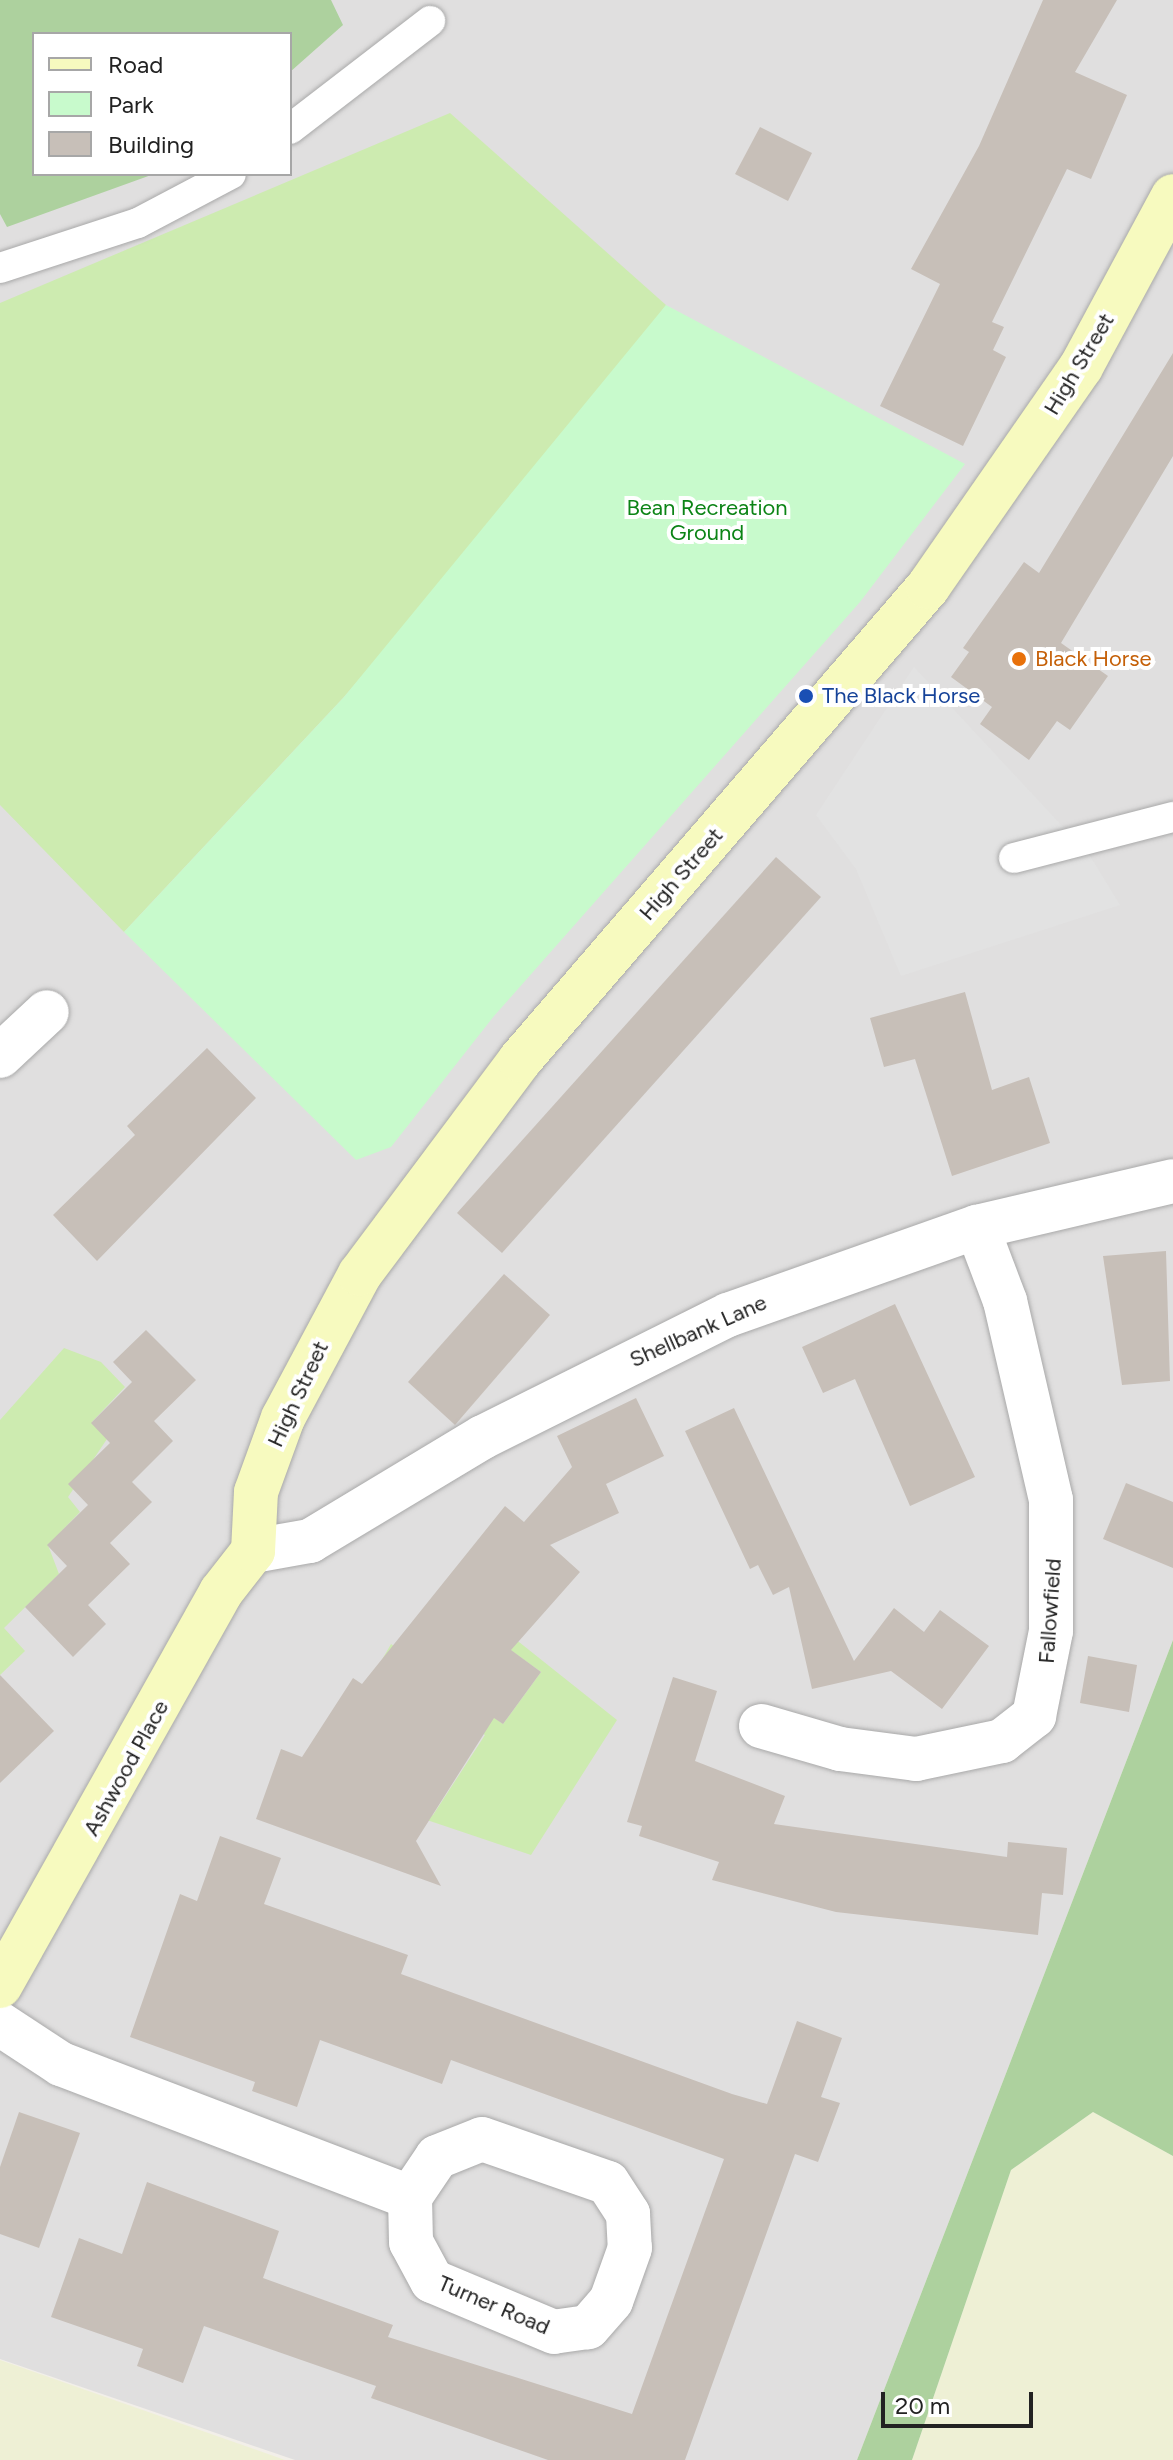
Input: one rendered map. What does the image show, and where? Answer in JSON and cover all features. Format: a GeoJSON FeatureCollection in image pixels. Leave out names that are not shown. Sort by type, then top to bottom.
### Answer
{"type":"FeatureCollection","features":[{"type":"Feature","properties":{"kind":"main road","name":"High Street"},"geometry":{"type":"LineString","coordinates":[[253,1551],[256,1492],[283,1418],[400,1215],[520,1060],[928,587],[1081,367],[1167,208]]}},
{"type":"Feature","properties":{"kind":"main road","name":"Ashwood Place"},"geometry":{"type":"LineString","coordinates":[[0,1986],[221,1592],[253,1551]]}},
{"type":"Feature","properties":{"kind":"street"},"geometry":{"type":"LineString","coordinates":[[0,1056],[47,1012]]}},
{"type":"Feature","properties":{"kind":"street","name":"Shellbank Lane"},"geometry":{"type":"LineString","coordinates":[[253,1551],[310,1541],[483,1437],[702,1326],[977,1227],[1173,1181]]}},
{"type":"Feature","properties":{"kind":"street","name":"Fallowfield"},"geometry":{"type":"LineString","coordinates":[[761,1726],[840,1749],[916,1759],[1002,1741],[1034,1716],[1052,1619],[1051,1500],[1005,1301],[977,1227]]}},
{"type":"Feature","properties":{"kind":"street"},"geometry":{"type":"LineString","coordinates":[[0,2024],[61,2064],[410,2197]]}},
{"type":"Feature","properties":{"kind":"street","name":"Turner Road"},"geometry":{"type":"LineString","coordinates":[[482,2139],[608,2183],[628,2214],[630,2248],[611,2301],[588,2327],[554,2332],[432,2281],[411,2242],[410,2197],[437,2157],[482,2139]]}},
{"type":"Feature","properties":{"kind":"lane"},"geometry":{"type":"LineString","coordinates":[[292,127],[430,21]]}},
{"type":"Feature","properties":{"kind":"lane"},"geometry":{"type":"LineString","coordinates":[[0,268],[138,223],[227,176]]}},
{"type":"Feature","properties":{"kind":"lane"},"geometry":{"type":"LineString","coordinates":[[1014,858],[1173,817]]}},
{"type":"Feature","properties":{"kind":"shaded area"},"geometry":{"type":"Polygon","coordinates":[[[0,0],[1173,0],[1173,1640],[857,2460],[295,2460],[0,2359],[0,0]]]}},
{"type":"Feature","properties":{"kind":"shaded area"},"geometry":{"type":"Polygon","coordinates":[[[914,667],[1090,856],[1120,905],[901,976],[856,869],[816,815],[914,667]]]}},
{"type":"Feature","properties":{"kind":"green space"},"geometry":{"type":"Polygon","coordinates":[[[0,0],[331,0],[343,25],[292,70],[292,32],[32,32],[32,176],[148,176],[7,227],[0,214],[0,0]]]}},
{"type":"Feature","properties":{"kind":"green space"},"geometry":{"type":"Polygon","coordinates":[[[450,113],[666,305],[589,411],[344,697],[124,932],[0,805],[0,303],[450,113]]]}},
{"type":"Feature","properties":{"kind":"green space","name":"Bean Recreation Ground"},"geometry":{"type":"Polygon","coordinates":[[[666,305],[965,464],[860,602],[494,1016],[391,1147],[356,1160],[124,932],[344,697],[666,305]]]}},
{"type":"Feature","properties":{"kind":"green space"},"geometry":{"type":"Polygon","coordinates":[[[64,1348],[101,1362],[125,1387],[92,1422],[107,1439],[68,1497],[80,1512],[48,1545],[59,1574],[4,1628],[25,1651],[0,1675],[0,1420],[64,1348]]]}},
{"type":"Feature","properties":{"kind":"green space"},"geometry":{"type":"Polygon","coordinates":[[[485,1615],[617,1720],[531,1855],[421,1818],[433,1815],[485,1735],[379,1665],[391,1644],[503,1724],[541,1672],[477,1626],[485,1615]]]}},
{"type":"Feature","properties":{"kind":"green space"},"geometry":{"type":"Polygon","coordinates":[[[1173,1640],[1173,2156],[1093,2112],[1011,2170],[912,2460],[857,2460],[1173,1640]]]}},
{"type":"Feature","properties":{"kind":"green space"},"geometry":{"type":"Polygon","coordinates":[[[1093,2112],[1173,2156],[1173,2460],[912,2460],[1011,2170],[1093,2112]]]}},
{"type":"Feature","properties":{"kind":"green space"},"geometry":{"type":"Polygon","coordinates":[[[0,2360],[285,2460],[0,2460],[0,2360]]]}},
{"type":"Feature","properties":{"kind":"building"},"geometry":{"type":"Polygon","coordinates":[[[1043,0],[1117,0],[1075,72],[1127,95],[1091,179],[1067,169],[992,322],[1004,327],[993,350],[1006,357],[963,446],[880,406],[940,284],[911,269],[979,146],[1043,0]]]}},
{"type":"Feature","properties":{"kind":"building"},"geometry":{"type":"Polygon","coordinates":[[[760,127],[812,153],[788,201],[735,174],[760,127]]]}},
{"type":"Feature","properties":{"kind":"building"},"geometry":{"type":"Polygon","coordinates":[[[1173,353],[1173,456],[1061,643],[1108,676],[1070,730],[1057,721],[1029,760],[980,724],[992,707],[951,677],[969,652],[963,648],[1024,562],[1039,573],[1173,353]]]}},
{"type":"Feature","properties":{"kind":"building"},"geometry":{"type":"Polygon","coordinates":[[[776,857],[821,897],[502,1253],[457,1213],[776,857]]]}},
{"type":"Feature","properties":{"kind":"building"},"geometry":{"type":"Polygon","coordinates":[[[965,992],[992,1090],[1029,1077],[1050,1143],[952,1176],[915,1059],[884,1067],[870,1018],[965,992]]]}},
{"type":"Feature","properties":{"kind":"building"},"geometry":{"type":"Polygon","coordinates":[[[207,1048],[256,1098],[97,1261],[53,1215],[135,1135],[127,1126],[207,1048]]]}},
{"type":"Feature","properties":{"kind":"building"},"geometry":{"type":"Polygon","coordinates":[[[1166,1251],[1170,1381],[1122,1385],[1103,1256],[1166,1251]]]}},
{"type":"Feature","properties":{"kind":"building"},"geometry":{"type":"Polygon","coordinates":[[[504,1274],[550,1315],[455,1425],[408,1382],[504,1274]]]}},
{"type":"Feature","properties":{"kind":"building"},"geometry":{"type":"Polygon","coordinates":[[[895,1304],[975,1477],[910,1506],[855,1379],[823,1393],[802,1347],[895,1304]]]}},
{"type":"Feature","properties":{"kind":"building"},"geometry":{"type":"Polygon","coordinates":[[[146,1330],[196,1380],[154,1421],[173,1441],[132,1482],[152,1502],[110,1543],[130,1564],[88,1605],[106,1624],[73,1657],[25,1607],[67,1566],[47,1545],[88,1505],[68,1484],[110,1443],[91,1423],[132,1382],[113,1362],[146,1330]]]}},
{"type":"Feature","properties":{"kind":"building"},"geometry":{"type":"Polygon","coordinates":[[[636,1398],[664,1456],[606,1484],[619,1513],[550,1545],[580,1572],[511,1650],[541,1672],[503,1724],[494,1718],[416,1841],[441,1886],[256,1819],[281,1749],[302,1757],[353,1678],[362,1684],[505,1506],[524,1522],[572,1467],[557,1436],[636,1398]]]}},
{"type":"Feature","properties":{"kind":"building"},"geometry":{"type":"Polygon","coordinates":[[[734,1408],[854,1661],[894,1608],[924,1632],[940,1610],[989,1646],[942,1709],[891,1671],[812,1689],[789,1587],[773,1595],[758,1565],[750,1569],[685,1431],[734,1408]]]}},
{"type":"Feature","properties":{"kind":"building"},"geometry":{"type":"Polygon","coordinates":[[[1126,1483],[1173,1502],[1173,1568],[1103,1539],[1126,1483]]]}},
{"type":"Feature","properties":{"kind":"building"},"geometry":{"type":"Polygon","coordinates":[[[1088,1656],[1137,1665],[1129,1712],[1080,1703],[1088,1656]]]}},
{"type":"Feature","properties":{"kind":"building"},"geometry":{"type":"Polygon","coordinates":[[[0,1675],[54,1731],[0,1783],[0,1675]]]}},
{"type":"Feature","properties":{"kind":"building"},"geometry":{"type":"Polygon","coordinates":[[[673,1677],[717,1691],[695,1761],[785,1796],[774,1824],[1007,1857],[1008,1842],[1067,1848],[1063,1895],[1042,1893],[1038,1935],[836,1912],[712,1880],[719,1862],[639,1836],[642,1826],[627,1822],[673,1677]]]}},
{"type":"Feature","properties":{"kind":"building"},"geometry":{"type":"Polygon","coordinates":[[[220,1836],[281,1858],[264,1904],[408,1955],[401,1974],[732,2094],[767,2104],[797,2021],[842,2038],[821,2097],[840,2103],[818,2162],[795,2154],[685,2460],[548,2460],[371,2398],[376,2386],[204,2326],[183,2383],[137,2366],[143,2349],[51,2317],[79,2238],[122,2254],[147,2182],[279,2231],[263,2278],[393,2325],[388,2337],[632,2414],[724,2159],[451,2060],[442,2084],[320,2040],[297,2107],[252,2091],[255,2082],[130,2037],[180,1894],[197,1901],[220,1836]]]}},
{"type":"Feature","properties":{"kind":"building"},"geometry":{"type":"Polygon","coordinates":[[[19,2112],[80,2133],[39,2248],[0,2234],[0,2167],[19,2112]]]}},
{"type":"Feature","properties":{"kind":"place","name":"Black Horse"},"geometry":{"type":"Point","coordinates":[1019,659]}},
{"type":"Feature","properties":{"kind":"place","name":"The Black Horse"},"geometry":{"type":"Point","coordinates":[806,696]}}]}
